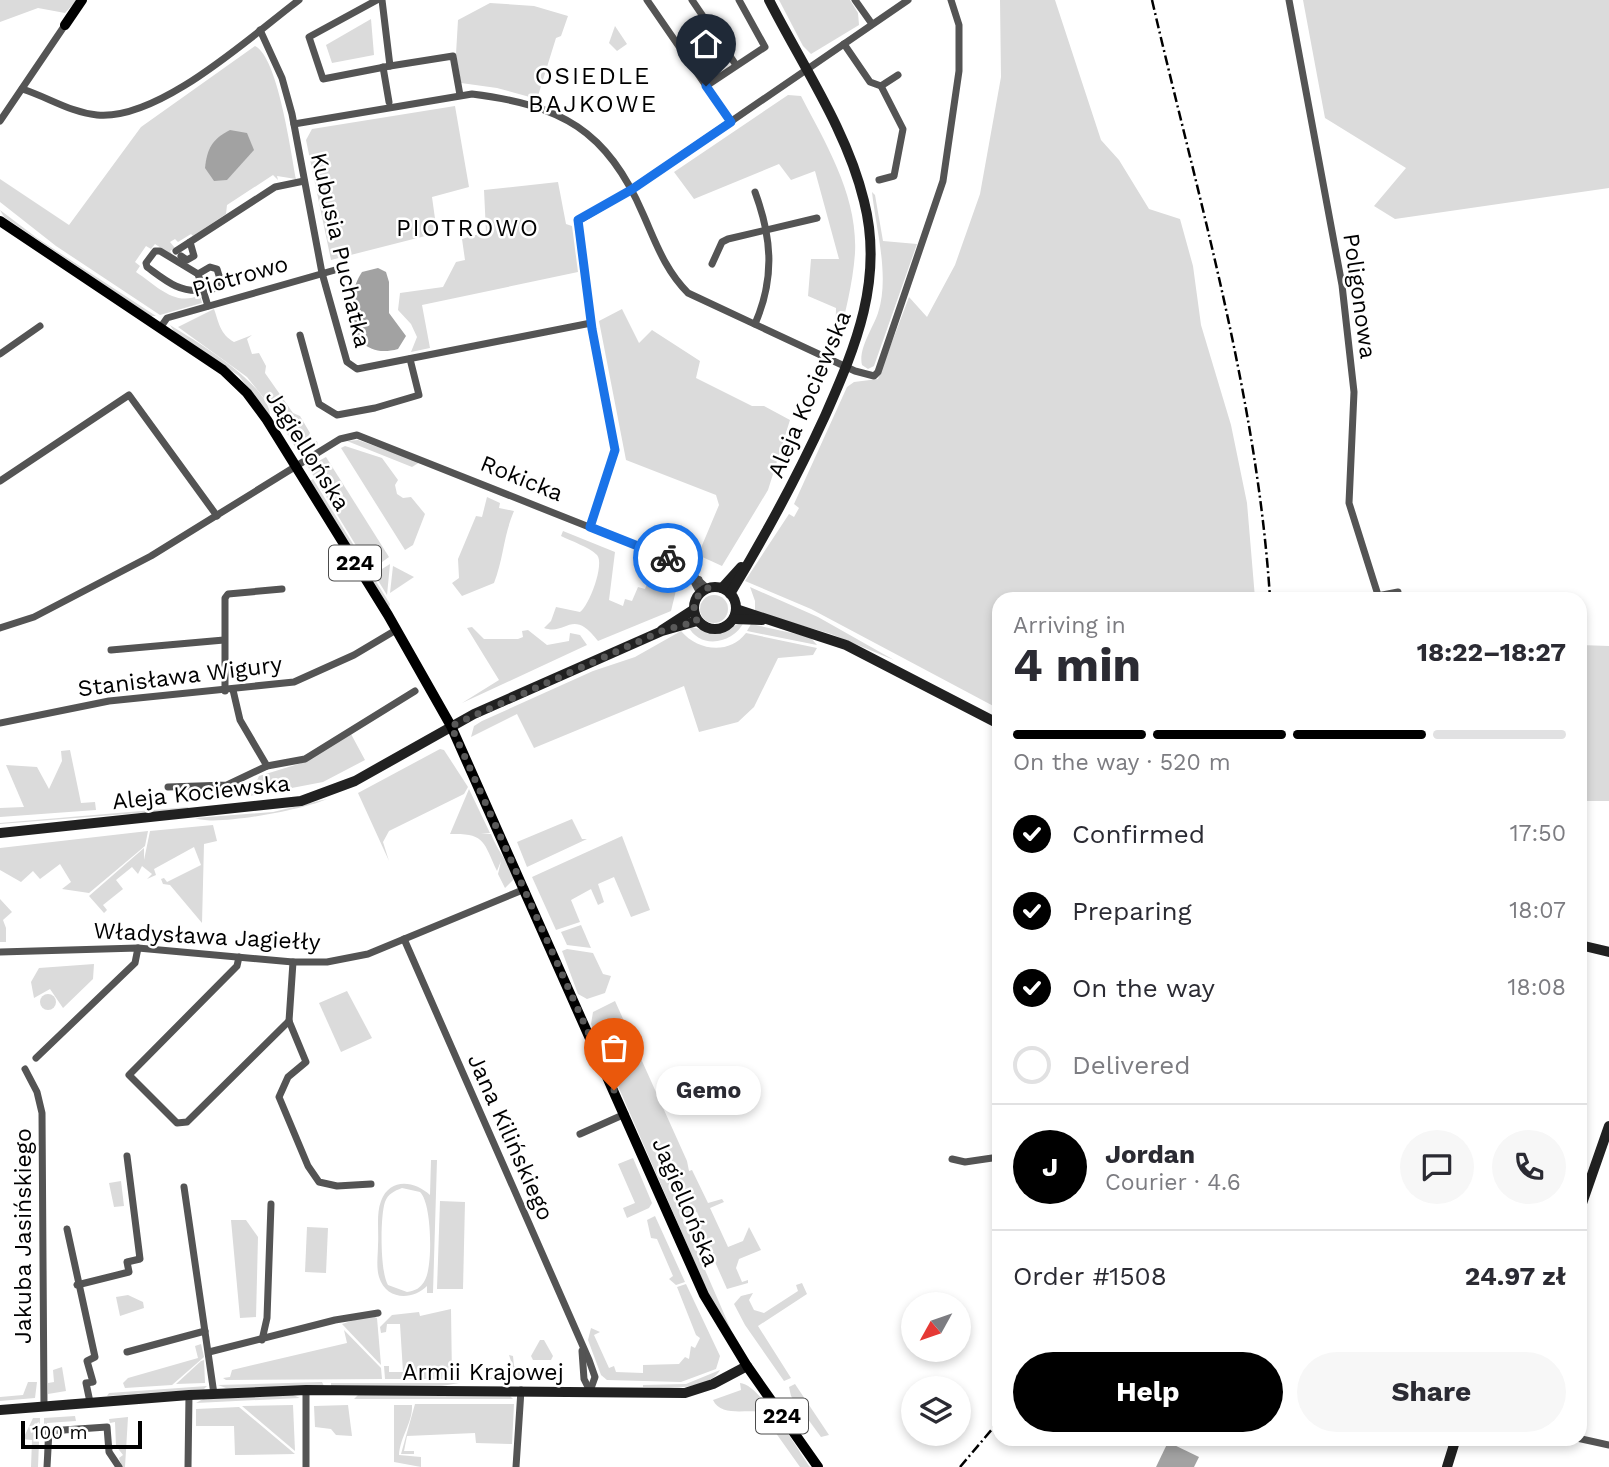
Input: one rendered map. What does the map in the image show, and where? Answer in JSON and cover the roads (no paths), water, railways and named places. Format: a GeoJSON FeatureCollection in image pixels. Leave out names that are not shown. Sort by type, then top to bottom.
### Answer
{"type":"FeatureCollection","features":[{"type":"Feature","properties":{"kind":"main road"},"geometry":{"type":"LineString","coordinates":[[65,25],[82,0]]}},
{"type":"Feature","properties":{"kind":"main road","name":"Jagiellońska"},"geometry":{"type":"LineString","coordinates":[[0,221],[214,363],[240,385],[255,403],[396,630],[451,726],[526,889],[704,1295],[747,1366],[818,1467]]}},
{"type":"Feature","properties":{"kind":"street"},"geometry":{"type":"LineString","coordinates":[[22,89],[67,109],[87,114],[133,112],[167,97],[299,0]]}},
{"type":"Feature","properties":{"kind":"street"},"geometry":{"type":"LineString","coordinates":[[389,102],[386,67],[379,0],[309,37],[323,79],[386,67],[453,57],[460,95]]}},
{"type":"Feature","properties":{"kind":"street"},"geometry":{"type":"LineString","coordinates":[[659,0],[649,3],[731,122]]}},
{"type":"Feature","properties":{"kind":"street"},"geometry":{"type":"LineString","coordinates":[[692,0],[736,65]]}},
{"type":"Feature","properties":{"kind":"street"},"geometry":{"type":"LineString","coordinates":[[706,86],[765,47],[739,0]]}},
{"type":"Feature","properties":{"kind":"street","name":"Aleja Kociewska"},"geometry":{"type":"LineString","coordinates":[[726,591],[797,477],[859,335],[870,288],[869,224],[848,153],[769,0]]}},
{"type":"Feature","properties":{"kind":"street"},"geometry":{"type":"LineString","coordinates":[[855,0],[872,24]]}},
{"type":"Feature","properties":{"kind":"street"},"geometry":{"type":"LineString","coordinates":[[590,527],[615,450],[591,323],[578,220],[631,190],[908,0]]}},
{"type":"Feature","properties":{"kind":"street"},"geometry":{"type":"LineString","coordinates":[[294,124],[460,95],[496,97],[572,121],[604,148],[631,190],[668,271],[677,282],[694,296],[870,376],[878,372],[943,181],[959,71],[959,25],[951,0]]}},
{"type":"Feature","properties":{"kind":"street","name":"Poligonowa"},"geometry":{"type":"LineString","coordinates":[[1289,0],[1342,285],[1356,410],[1349,472],[1349,503],[1377,592]]}},
{"type":"Feature","properties":{"kind":"street"},"geometry":{"type":"LineString","coordinates":[[0,121],[65,25]]}},
{"type":"Feature","properties":{"kind":"street","name":"Kubusia Puchatka"},"geometry":{"type":"LineString","coordinates":[[260,30],[282,78],[294,124],[322,273],[347,362],[357,369],[591,323]]}},
{"type":"Feature","properties":{"kind":"street"},"geometry":{"type":"LineString","coordinates":[[844,44],[870,82],[881,86],[903,129],[894,176],[879,180]]}},
{"type":"Feature","properties":{"kind":"street"},"geometry":{"type":"LineString","coordinates":[[881,86],[898,75]]}},
{"type":"Feature","properties":{"kind":"street"},"geometry":{"type":"LineString","coordinates":[[190,242],[194,256],[187,260],[179,253],[190,242],[275,187],[304,181]]}},
{"type":"Feature","properties":{"kind":"street"},"geometry":{"type":"LineString","coordinates":[[755,192],[768,230],[769,276],[755,324]]}},
{"type":"Feature","properties":{"kind":"street"},"geometry":{"type":"LineString","coordinates":[[712,264],[722,243],[728,239],[817,218]]}},
{"type":"Feature","properties":{"kind":"street"},"geometry":{"type":"LineString","coordinates":[[203,290],[186,291],[176,288],[147,267],[146,263],[155,251],[160,251],[198,274],[203,290],[208,306]]}},
{"type":"Feature","properties":{"kind":"street"},"geometry":{"type":"LineString","coordinates":[[198,274],[211,267],[216,269],[221,284],[213,289]]}},
{"type":"Feature","properties":{"kind":"street","name":"Piotrowo"},"geometry":{"type":"LineString","coordinates":[[160,328],[167,318],[335,270]]}},
{"type":"Feature","properties":{"kind":"street"},"geometry":{"type":"LineString","coordinates":[[0,354],[40,326]]}},
{"type":"Feature","properties":{"kind":"street"},"geometry":{"type":"LineString","coordinates":[[300,335],[319,404],[337,415],[387,405],[419,395],[410,359]]}},
{"type":"Feature","properties":{"kind":"street"},"geometry":{"type":"LineString","coordinates":[[0,481],[123,396],[129,395],[217,516]]}},
{"type":"Feature","properties":{"kind":"street","name":"Rokicka"},"geometry":{"type":"LineString","coordinates":[[295,466],[340,439],[357,435],[372,439],[688,569],[704,591]]}},
{"type":"Feature","properties":{"kind":"street"},"geometry":{"type":"LineString","coordinates":[[0,628],[50,610],[151,556],[295,466]]}},
{"type":"Feature","properties":{"kind":"street"},"geometry":{"type":"LineString","coordinates":[[267,766],[240,720],[229,690],[224,640],[225,598],[228,594],[282,589]]}},
{"type":"Feature","properties":{"kind":"street"},"geometry":{"type":"LineString","coordinates":[[704,591],[726,591],[735,614],[716,629],[695,615],[704,591]]}},
{"type":"Feature","properties":{"kind":"street"},"geometry":{"type":"LineString","coordinates":[[735,614],[846,645],[992,720]]}},
{"type":"Feature","properties":{"kind":"street","name":"Aleja Kociewska"},"geometry":{"type":"LineString","coordinates":[[0,832],[301,802],[355,781],[451,726],[662,631],[668,624],[695,615]]}},
{"type":"Feature","properties":{"kind":"street","name":"Stanisława Wigury"},"geometry":{"type":"LineString","coordinates":[[0,723],[108,701],[294,682],[354,655],[396,630]]}},
{"type":"Feature","properties":{"kind":"street"},"geometry":{"type":"LineString","coordinates":[[111,650],[224,640]]}},
{"type":"Feature","properties":{"kind":"street"},"geometry":{"type":"LineString","coordinates":[[168,788],[231,784],[267,766],[309,757],[415,691]]}},
{"type":"Feature","properties":{"kind":"street","name":"Władysława Jagiełły"},"geometry":{"type":"LineString","coordinates":[[0,952],[138,948],[293,962],[350,958],[526,889]]}},
{"type":"Feature","properties":{"kind":"street","name":"Jana Kilińskiego"},"geometry":{"type":"LineString","coordinates":[[404,939],[582,1350],[583,1379],[590,1391]]}},
{"type":"Feature","properties":{"kind":"street"},"geometry":{"type":"LineString","coordinates":[[1587,947],[1609,952]]}},
{"type":"Feature","properties":{"kind":"street"},"geometry":{"type":"LineString","coordinates":[[36,1058],[135,963],[138,948]]}},
{"type":"Feature","properties":{"kind":"street"},"geometry":{"type":"LineString","coordinates":[[239,957],[237,966],[129,1075],[177,1123],[187,1122],[289,1021]]}},
{"type":"Feature","properties":{"kind":"street"},"geometry":{"type":"LineString","coordinates":[[293,962],[289,1021],[306,1062],[288,1077],[279,1097],[308,1166],[319,1182],[337,1186],[371,1184]]}},
{"type":"Feature","properties":{"kind":"street","name":"Jakuba Jasińskiego"},"geometry":{"type":"LineString","coordinates":[[26,1069],[37,1092],[42,1113],[44,1406]]}},
{"type":"Feature","properties":{"kind":"street"},"geometry":{"type":"LineString","coordinates":[[580,1134],[625,1114]]}},
{"type":"Feature","properties":{"kind":"street"},"geometry":{"type":"LineString","coordinates":[[1587,1189],[1609,1126]]}},
{"type":"Feature","properties":{"kind":"street"},"geometry":{"type":"LineString","coordinates":[[77,1285],[129,1272],[127,1262],[140,1259],[127,1156]]}},
{"type":"Feature","properties":{"kind":"street"},"geometry":{"type":"LineString","coordinates":[[952,1159],[965,1163],[992,1158]]}},
{"type":"Feature","properties":{"kind":"street"},"geometry":{"type":"LineString","coordinates":[[184,1186],[214,1394]]}},
{"type":"Feature","properties":{"kind":"street"},"geometry":{"type":"LineString","coordinates":[[262,1340],[267,1318],[271,1204]]}},
{"type":"Feature","properties":{"kind":"street"},"geometry":{"type":"LineString","coordinates":[[67,1229],[77,1285],[95,1357],[88,1361],[93,1382],[86,1383],[90,1402]]}},
{"type":"Feature","properties":{"kind":"street"},"geometry":{"type":"LineString","coordinates":[[209,1352],[335,1320],[378,1313]]}},
{"type":"Feature","properties":{"kind":"street"},"geometry":{"type":"LineString","coordinates":[[127,1352],[205,1331]]}},
{"type":"Feature","properties":{"kind":"street","name":"Armii Krajowej"},"geometry":{"type":"LineString","coordinates":[[0,1410],[189,1395],[306,1390],[698,1391],[747,1366]]}},
{"type":"Feature","properties":{"kind":"street"},"geometry":{"type":"LineString","coordinates":[[306,1390],[306,1467]]}},
{"type":"Feature","properties":{"kind":"street"},"geometry":{"type":"LineString","coordinates":[[516,1467],[521,1391]]}},
{"type":"Feature","properties":{"kind":"street"},"geometry":{"type":"LineString","coordinates":[[188,1467],[189,1395]]}},
{"type":"Feature","properties":{"kind":"street"},"geometry":{"type":"LineString","coordinates":[[47,1467],[49,1431],[107,1427],[109,1452],[119,1467]]}},
{"type":"Feature","properties":{"kind":"street"},"geometry":{"type":"LineString","coordinates":[[1587,1440],[1609,1445]]}},
{"type":"Feature","properties":{"kind":"street"},"geometry":{"type":"LineString","coordinates":[[1447,1467],[1454,1446]]}},
{"type":"Feature","properties":{"kind":"railway"},"geometry":{"type":"LineString","coordinates":[[1152,0],[1239,372],[1253,447],[1269,592]]}},
{"type":"Feature","properties":{"kind":"railway"},"geometry":{"type":"LineString","coordinates":[[960,1467],[992,1429]]}},
{"type":"Feature","properties":{"kind":"place","name":"Gemo"},"geometry":{"type":"Point","coordinates":[614,1090]}},
{"type":"Feature","properties":{"kind":"district","name":"OSIEDLE BAJKOWE"},"geometry":{"type":"Point","coordinates":[593,90]}},
{"type":"Feature","properties":{"kind":"district","name":"PIOTROWO"},"geometry":{"type":"Point","coordinates":[468,228]}}]}
